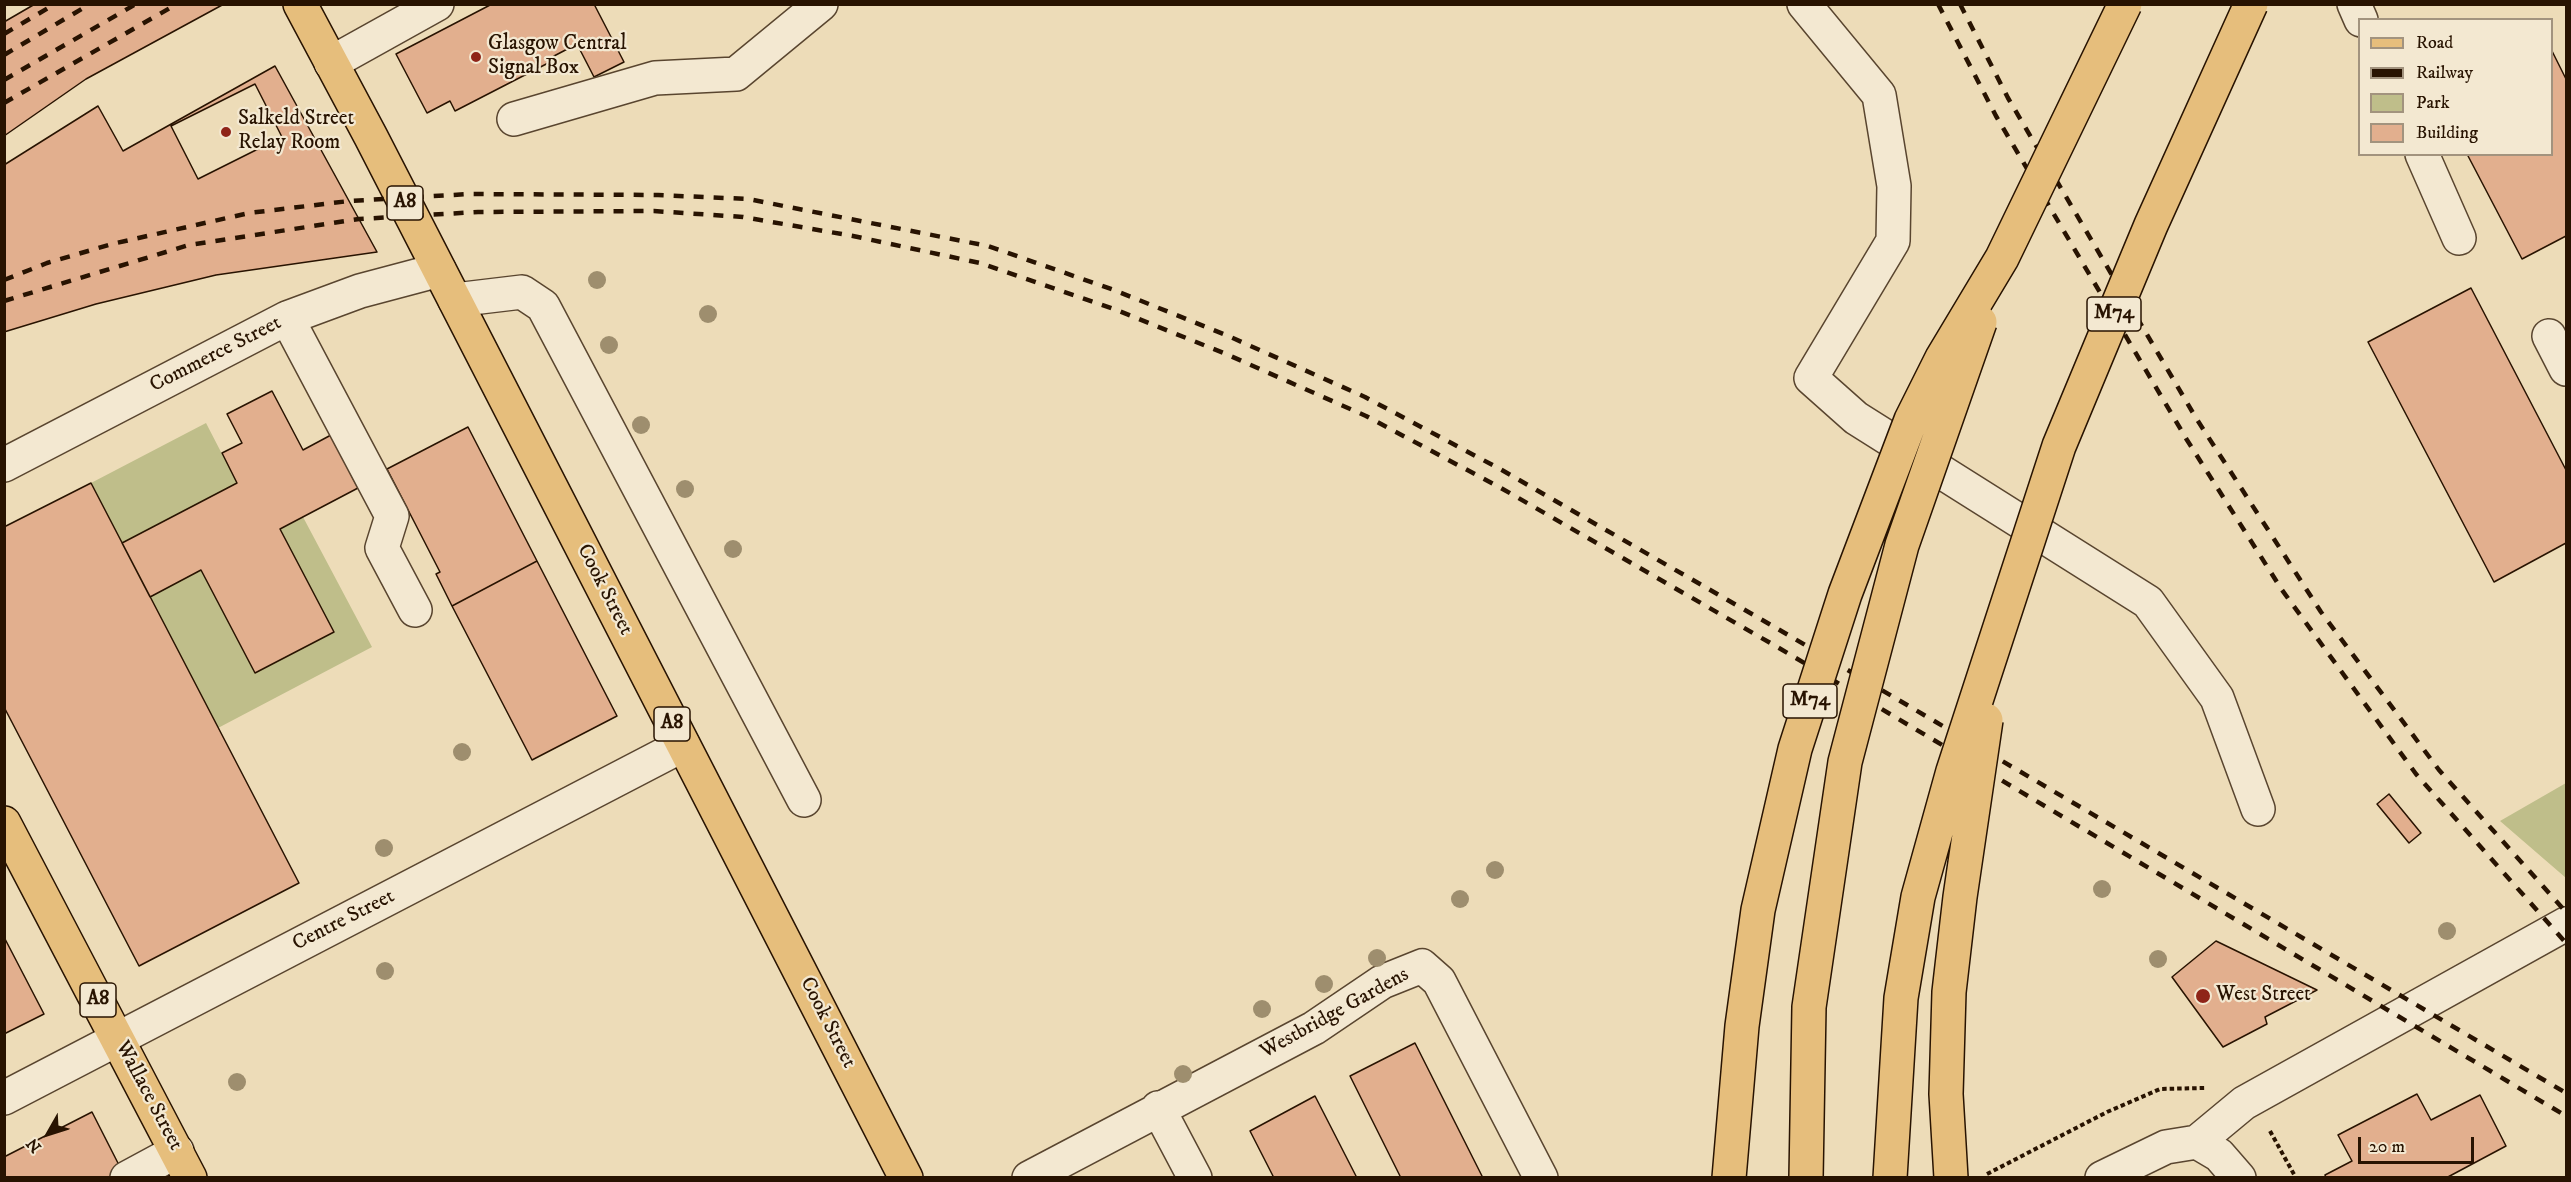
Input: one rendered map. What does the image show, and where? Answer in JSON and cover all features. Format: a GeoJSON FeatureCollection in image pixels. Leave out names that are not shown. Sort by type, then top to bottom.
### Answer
{"type":"FeatureCollection","features":[{"type":"Feature","properties":{"kind":"main road","name":"M74"},"geometry":{"type":"LineString","coordinates":[[1729,1178],[1742,1026],[1758,910],[1795,749],[1845,594],[1911,420],[1942,358],[2002,258],[2125,4]]}},
{"type":"Feature","properties":{"kind":"main road","name":"M74"},"geometry":{"type":"LineString","coordinates":[[1890,1178],[1901,998],[1918,897],[1953,771],[2059,446],[2151,225],[2251,4]]}},
{"type":"Feature","properties":{"kind":"main road","name":"Cook Street"},"geometry":{"type":"LineString","coordinates":[[306,7],[331,63],[906,1178]]}},
{"type":"Feature","properties":{"kind":"main road","name":"M74"},"geometry":{"type":"LineString","coordinates":[[1806,1178],[1809,1007],[1845,762],[1902,545],[2002,258]]}},
{"type":"Feature","properties":{"kind":"main road","name":"M74"},"geometry":{"type":"LineString","coordinates":[[1951,1178],[1946,1094],[1949,992],[1960,897],[1999,632]]}},
{"type":"Feature","properties":{"kind":"main road","name":"Wallace Street"},"geometry":{"type":"LineString","coordinates":[[4,823],[183,1164]]}},
{"type":"Feature","properties":{"kind":"street"},"geometry":{"type":"LineString","coordinates":[[331,63],[437,4]]}},
{"type":"Feature","properties":{"kind":"street"},"geometry":{"type":"LineString","coordinates":[[514,119],[655,78],[736,74],[821,4]]}},
{"type":"Feature","properties":{"kind":"street"},"geometry":{"type":"LineString","coordinates":[[1804,4],[1879,95],[1894,186],[1893,241],[1811,378],[1857,418],[2148,602],[2217,698],[2258,809]]}},
{"type":"Feature","properties":{"kind":"street"},"geometry":{"type":"LineString","coordinates":[[2354,4],[2360,18]]}},
{"type":"Feature","properties":{"kind":"street"},"geometry":{"type":"LineString","coordinates":[[2423,156],[2459,238]]}},
{"type":"Feature","properties":{"kind":"street","name":"Commerce Street"},"geometry":{"type":"LineString","coordinates":[[4,465],[287,318],[360,291],[439,270]]}},
{"type":"Feature","properties":{"kind":"street"},"geometry":{"type":"LineString","coordinates":[[455,300],[522,292],[543,306],[804,800]]}},
{"type":"Feature","properties":{"kind":"street"},"geometry":{"type":"LineString","coordinates":[[287,318],[392,516],[382,548],[415,610]]}},
{"type":"Feature","properties":{"kind":"street"},"geometry":{"type":"LineString","coordinates":[[2549,336],[2566,369]]}},
{"type":"Feature","properties":{"kind":"street","name":"Centre Street"},"geometry":{"type":"LineString","coordinates":[[4,1098],[683,745]]}},
{"type":"Feature","properties":{"kind":"street"},"geometry":{"type":"LineString","coordinates":[[2102,1178],[2166,1147],[2198,1142],[2244,1103],[2566,924]]}},
{"type":"Feature","properties":{"kind":"street","name":"Westbridge Gardens"},"geometry":{"type":"LineString","coordinates":[[1029,1178],[1158,1108],[1314,1028],[1382,982],[1422,966],[1439,981],[1541,1178]]}},
{"type":"Feature","properties":{"kind":"street"},"geometry":{"type":"LineString","coordinates":[[1158,1108],[1195,1178]]}},
{"type":"Feature","properties":{"kind":"street"},"geometry":{"type":"LineString","coordinates":[[2198,1142],[2219,1155],[2239,1178]]}},
{"type":"Feature","properties":{"kind":"street"},"geometry":{"type":"LineString","coordinates":[[127,1178],[183,1164]]}},
{"type":"Feature","properties":{"kind":"green space"},"geometry":{"type":"Polygon","coordinates":[[[206,423],[237,483],[122,543],[91,483],[206,423]]]}},
{"type":"Feature","properties":{"kind":"green space"},"geometry":{"type":"Polygon","coordinates":[[[303,517],[372,647],[218,728],[150,597],[201,570],[255,673],[333,632],[280,529],[303,517]]]}},
{"type":"Feature","properties":{"kind":"green space"},"geometry":{"type":"Polygon","coordinates":[[[2566,783],[2566,878],[2500,821],[2566,783]]]}},
{"type":"Feature","properties":{"kind":"building"},"geometry":{"type":"Polygon","coordinates":[[[35,4],[224,4],[86,79],[4,136],[4,22],[35,4]]]}},
{"type":"Feature","properties":{"kind":"building","name":"Glasgow Central Signal Box"},"geometry":{"type":"Polygon","coordinates":[[[492,4],[594,4],[624,62],[594,77],[577,44],[554,56],[556,59],[455,111],[450,101],[427,113],[396,54],[492,4]]]}},
{"type":"Feature","properties":{"kind":"building"},"geometry":{"type":"Polygon","coordinates":[[[2553,53],[2566,79],[2566,236],[2522,259],[2468,156],[2553,156],[2553,53]]]}},
{"type":"Feature","properties":{"kind":"building"},"geometry":{"type":"Polygon","coordinates":[[[275,66],[377,252],[216,275],[96,304],[4,332],[4,165],[98,106],[123,151],[275,66]]]}},
{"type":"Feature","properties":{"kind":"building","name":"Salkeld Street Relay Room"},"geometry":{"type":"Polygon","coordinates":[[[255,84],[282,137],[198,179],[171,126],[255,84]]]}},
{"type":"Feature","properties":{"kind":"building"},"geometry":{"type":"Polygon","coordinates":[[[2471,288],[2566,470],[2566,543],[2494,582],[2368,342],[2471,288]]]}},
{"type":"Feature","properties":{"kind":"building"},"geometry":{"type":"Polygon","coordinates":[[[272,391],[303,450],[331,435],[358,488],[280,529],[334,632],[255,673],[201,570],[150,597],[122,543],[237,483],[222,453],[242,443],[227,414],[272,391]]]}},
{"type":"Feature","properties":{"kind":"building"},"geometry":{"type":"Polygon","coordinates":[[[468,427],[537,561],[452,606],[436,574],[440,572],[387,469],[468,427]]]}},
{"type":"Feature","properties":{"kind":"building"},"geometry":{"type":"Polygon","coordinates":[[[91,483],[299,883],[139,966],[4,707],[4,527],[91,483]]]}},
{"type":"Feature","properties":{"kind":"building"},"geometry":{"type":"Polygon","coordinates":[[[537,561],[617,716],[532,760],[452,606],[537,561]]]}},
{"type":"Feature","properties":{"kind":"building"},"geometry":{"type":"Polygon","coordinates":[[[2389,794],[2421,833],[2409,843],[2377,804],[2389,794]]]}},
{"type":"Feature","properties":{"kind":"building"},"geometry":{"type":"Polygon","coordinates":[[[4,937],[44,1014],[4,1034],[4,937]]]}},
{"type":"Feature","properties":{"kind":"building"},"geometry":{"type":"Polygon","coordinates":[[[2216,941],[2317,990],[2265,1017],[2267,1024],[2223,1047],[2172,977],[2216,941]]]}},
{"type":"Feature","properties":{"kind":"building"},"geometry":{"type":"Polygon","coordinates":[[[1415,1043],[1483,1178],[1401,1178],[1350,1076],[1415,1043]]]}},
{"type":"Feature","properties":{"kind":"building"},"geometry":{"type":"Polygon","coordinates":[[[2417,1094],[2431,1120],[2480,1095],[2506,1146],[2446,1178],[2326,1178],[2325,1175],[2352,1161],[2338,1135],[2417,1094]]]}},
{"type":"Feature","properties":{"kind":"building"},"geometry":{"type":"Polygon","coordinates":[[[1315,1096],[1357,1178],[1274,1178],[1250,1131],[1315,1096]]]}},
{"type":"Feature","properties":{"kind":"building"},"geometry":{"type":"Polygon","coordinates":[[[92,1112],[122,1171],[109,1178],[4,1178],[4,1157],[92,1112]]]}},
{"type":"Feature","properties":{"kind":"railway"},"geometry":{"type":"LineString","coordinates":[[4,34],[55,4]]}},
{"type":"Feature","properties":{"kind":"railway"},"geometry":{"type":"LineString","coordinates":[[4,55],[90,4]]}},
{"type":"Feature","properties":{"kind":"railway"},"geometry":{"type":"LineString","coordinates":[[4,80],[136,4]]}},
{"type":"Feature","properties":{"kind":"railway"},"geometry":{"type":"LineString","coordinates":[[4,103],[177,4]]}},
{"type":"Feature","properties":{"kind":"railway"},"geometry":{"type":"LineString","coordinates":[[1938,4],[1996,116],[2187,440],[2282,590],[2416,774],[2566,943]]}},
{"type":"Feature","properties":{"kind":"railway"},"geometry":{"type":"LineString","coordinates":[[1960,4],[2008,98],[2196,418],[2321,612],[2439,770],[2566,912]]}},
{"type":"Feature","properties":{"kind":"railway"},"geometry":{"type":"LineString","coordinates":[[4,280],[47,263],[112,244],[249,213],[349,201],[469,194],[658,195],[748,199],[988,246],[1114,290],[1226,335],[1365,397],[1500,469],[1778,629],[2566,1093]]}},
{"type":"Feature","properties":{"kind":"railway"},"geometry":{"type":"LineString","coordinates":[[4,301],[189,245],[359,219],[478,212],[654,211],[743,217],[853,236],[980,263],[1114,309],[1226,354],[1366,416],[1501,488],[1779,648],[2566,1116]]}},
{"type":"Feature","properties":{"kind":"place","name":"Glasgow Central Signal Box"},"geometry":{"type":"Point","coordinates":[476,57]}},
{"type":"Feature","properties":{"kind":"place","name":"Salkeld Street Relay Room"},"geometry":{"type":"Point","coordinates":[226,132]}},
{"type":"Feature","properties":{"kind":"place","name":"West Street"},"geometry":{"type":"Point","coordinates":[2203,996]}}]}
